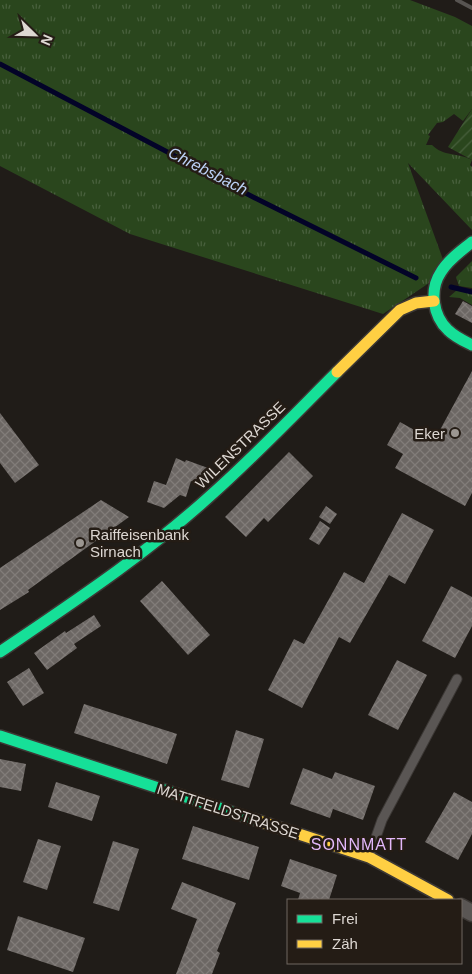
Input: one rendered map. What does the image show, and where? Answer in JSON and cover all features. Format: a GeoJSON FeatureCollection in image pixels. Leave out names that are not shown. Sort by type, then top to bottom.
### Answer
{"type":"FeatureCollection","features":[{"type":"Feature","properties":{"kind":"street"},"geometry":{"type":"LineString","coordinates":[[472,242],[445,265],[435,284],[434,301],[436,311],[447,329],[472,345]]}},
{"type":"Feature","properties":{"kind":"street","name":"WILENSTRASSE"},"geometry":{"type":"LineString","coordinates":[[0,652],[115,573],[166,534],[245,463],[400,310],[412,303],[424,300],[434,301]]}},
{"type":"Feature","properties":{"kind":"street","name":"MATTFELDSTRASSE"},"geometry":{"type":"LineString","coordinates":[[0,736],[369,857],[446,899]]}},
{"type":"Feature","properties":{"kind":"lane"},"geometry":{"type":"LineString","coordinates":[[369,857],[382,820],[457,679]]}},
{"type":"Feature","properties":{"kind":"green space"},"geometry":{"type":"Polygon","coordinates":[[[0,0],[410,0],[455,17],[472,26],[472,109],[463,121],[454,114],[443,122],[437,123],[428,135],[430,136],[426,145],[432,145],[446,153],[472,160],[470,165],[472,167],[472,230],[408,163],[445,265],[438,277],[383,314],[130,234],[0,166],[0,0]]]}},
{"type":"Feature","properties":{"kind":"green space"},"geometry":{"type":"Polygon","coordinates":[[[472,109],[472,160],[448,147],[472,109]]]}},
{"type":"Feature","properties":{"kind":"green space"},"geometry":{"type":"Polygon","coordinates":[[[472,261],[472,288],[459,286],[456,277],[472,261]]]}},
{"type":"Feature","properties":{"kind":"green space"},"geometry":{"type":"Polygon","coordinates":[[[457,290],[472,293],[472,305],[460,298],[449,297],[457,290]]]}},
{"type":"Feature","properties":{"kind":"building"},"geometry":{"type":"Polygon","coordinates":[[[463,301],[472,306],[472,323],[455,314],[463,301]]]}},
{"type":"Feature","properties":{"kind":"building","name":"Eker"},"geometry":{"type":"Polygon","coordinates":[[[472,371],[472,493],[465,506],[395,468],[403,454],[387,445],[400,422],[434,441],[472,371]]]}},
{"type":"Feature","properties":{"kind":"building"},"geometry":{"type":"Polygon","coordinates":[[[0,413],[39,465],[15,483],[0,463],[0,413]]]}},
{"type":"Feature","properties":{"kind":"building"},"geometry":{"type":"Polygon","coordinates":[[[289,452],[313,476],[268,522],[264,518],[246,537],[225,517],[289,452]]]}},
{"type":"Feature","properties":{"kind":"building"},"geometry":{"type":"Polygon","coordinates":[[[176,458],[208,468],[205,480],[200,479],[199,484],[191,481],[186,497],[180,495],[164,508],[147,502],[154,481],[166,485],[176,458]]]}},
{"type":"Feature","properties":{"kind":"building"},"geometry":{"type":"Polygon","coordinates":[[[101,500],[129,517],[28,590],[29,592],[0,610],[0,568],[101,500]]]}},
{"type":"Feature","properties":{"kind":"building"},"geometry":{"type":"Polygon","coordinates":[[[326,506],[337,514],[330,524],[319,517],[326,506]]]}},
{"type":"Feature","properties":{"kind":"building"},"geometry":{"type":"Polygon","coordinates":[[[402,513],[434,530],[405,584],[389,575],[350,643],[339,637],[302,708],[268,690],[294,639],[304,644],[344,572],[364,583],[402,513]]]}},
{"type":"Feature","properties":{"kind":"building"},"geometry":{"type":"Polygon","coordinates":[[[320,521],[330,528],[319,545],[309,539],[320,521]]]}},
{"type":"Feature","properties":{"kind":"building"},"geometry":{"type":"Polygon","coordinates":[[[162,581],[210,635],[188,655],[140,601],[162,581]]]}},
{"type":"Feature","properties":{"kind":"building"},"geometry":{"type":"Polygon","coordinates":[[[451,586],[472,597],[472,626],[455,658],[422,641],[451,586]]]}},
{"type":"Feature","properties":{"kind":"building"},"geometry":{"type":"Polygon","coordinates":[[[94,615],[101,626],[74,644],[77,648],[47,670],[34,653],[65,631],[66,633],[94,615]]]}},
{"type":"Feature","properties":{"kind":"building"},"geometry":{"type":"Polygon","coordinates":[[[397,660],[427,675],[398,730],[368,715],[397,660]]]}},
{"type":"Feature","properties":{"kind":"building"},"geometry":{"type":"Polygon","coordinates":[[[29,668],[44,693],[23,706],[7,682],[29,668]]]}},
{"type":"Feature","properties":{"kind":"building"},"geometry":{"type":"Polygon","coordinates":[[[84,704],[177,734],[167,764],[74,733],[84,704]]]}},
{"type":"Feature","properties":{"kind":"building"},"geometry":{"type":"Polygon","coordinates":[[[236,730],[264,739],[249,788],[221,780],[236,730]]]}},
{"type":"Feature","properties":{"kind":"building"},"geometry":{"type":"Polygon","coordinates":[[[0,759],[26,764],[21,791],[0,787],[0,759]]]}},
{"type":"Feature","properties":{"kind":"building"},"geometry":{"type":"Polygon","coordinates":[[[303,768],[332,779],[335,772],[375,786],[363,820],[333,809],[330,818],[290,804],[303,768]]]}},
{"type":"Feature","properties":{"kind":"building"},"geometry":{"type":"Polygon","coordinates":[[[56,782],[100,796],[92,821],[48,807],[56,782]]]}},
{"type":"Feature","properties":{"kind":"building"},"geometry":{"type":"Polygon","coordinates":[[[454,792],[472,802],[472,834],[458,860],[425,842],[454,792]]]}},
{"type":"Feature","properties":{"kind":"building"},"geometry":{"type":"Polygon","coordinates":[[[193,826],[259,847],[249,880],[182,859],[193,826]]]}},
{"type":"Feature","properties":{"kind":"building"},"geometry":{"type":"Polygon","coordinates":[[[38,839],[61,846],[47,890],[23,882],[38,839]]]}},
{"type":"Feature","properties":{"kind":"building"},"geometry":{"type":"Polygon","coordinates":[[[113,841],[139,849],[119,911],[93,903],[113,841]]]}},
{"type":"Feature","properties":{"kind":"building"},"geometry":{"type":"Polygon","coordinates":[[[290,859],[337,875],[329,899],[298,899],[300,893],[281,886],[290,859]]]}},
{"type":"Feature","properties":{"kind":"building"},"geometry":{"type":"Polygon","coordinates":[[[182,882],[236,903],[217,951],[220,953],[212,974],[176,974],[197,919],[171,909],[182,882]]]}},
{"type":"Feature","properties":{"kind":"building"},"geometry":{"type":"Polygon","coordinates":[[[18,916],[85,938],[73,972],[7,950],[18,916]]]}},
{"type":"Feature","properties":{"kind":"waterway","name":"Chrebsbach"},"geometry":{"type":"LineString","coordinates":[[0,64],[255,198],[416,278]]}},
{"type":"Feature","properties":{"kind":"waterway","name":"Chrebsbach"},"geometry":{"type":"LineString","coordinates":[[451,287],[472,292]]}},
{"type":"Feature","properties":{"kind":"railway"},"geometry":{"type":"LineString","coordinates":[[457,0],[472,8]]}},
{"type":"Feature","properties":{"kind":"traffic: fast"},"geometry":{"type":"LineString","coordinates":[[472,242],[444,268],[437,279],[434,295],[436,310],[443,324],[454,335],[472,345]]}},
{"type":"Feature","properties":{"kind":"traffic: fast"},"geometry":{"type":"LineString","coordinates":[[0,652],[108,578],[185,518],[242,466],[337,372]]}},
{"type":"Feature","properties":{"kind":"traffic: fast"},"geometry":{"type":"LineString","coordinates":[[0,736],[259,821]]}},
{"type":"Feature","properties":{"kind":"traffic: slow"},"geometry":{"type":"LineString","coordinates":[[337,372],[400,310],[416,303],[434,301]]}},
{"type":"Feature","properties":{"kind":"traffic: slow"},"geometry":{"type":"LineString","coordinates":[[259,821],[369,857],[446,899]]}},
{"type":"Feature","properties":{"kind":"place","name":"Eker"},"geometry":{"type":"Point","coordinates":[455,433]}},
{"type":"Feature","properties":{"kind":"place","name":"Raiffeisenbank Sirnach"},"geometry":{"type":"Point","coordinates":[80,543]}},
{"type":"Feature","properties":{"kind":"district","name":"SONNMATT"},"geometry":{"type":"Point","coordinates":[359,844]}}]}
